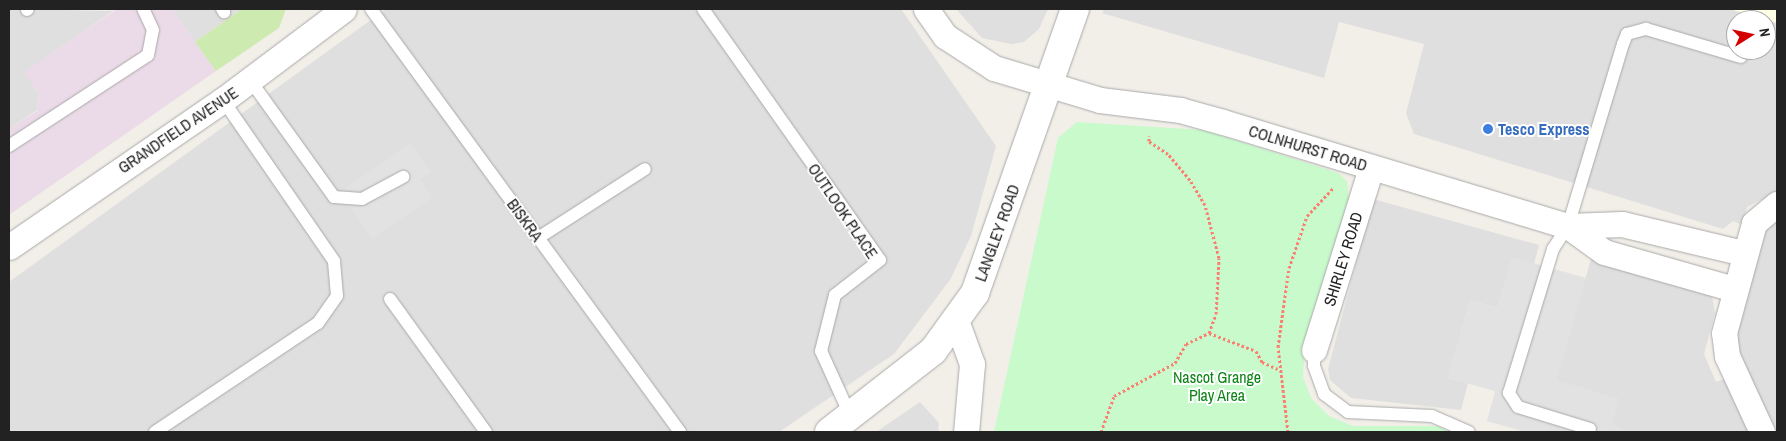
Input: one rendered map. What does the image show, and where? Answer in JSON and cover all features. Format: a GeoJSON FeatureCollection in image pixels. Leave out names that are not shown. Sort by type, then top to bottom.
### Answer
{"type":"FeatureCollection","features":[{"type":"Feature","properties":{"kind":"street","name":"GRANDFIELD AVENUE"},"geometry":{"type":"LineString","coordinates":[[9,247],[250,80],[318,17],[344,9]]}},
{"type":"Feature","properties":{"kind":"street","name":"COLNHURST ROAD"},"geometry":{"type":"LineString","coordinates":[[926,9],[946,36],[982,64],[1045,85],[1100,100],[1180,110],[1568,226],[1622,224],[1743,253]]}},
{"type":"Feature","properties":{"kind":"street","name":"LANGLEY ROAD"},"geometry":{"type":"LineString","coordinates":[[829,432],[911,372],[957,323],[990,260],[1045,85],[1075,9]]}},
{"type":"Feature","properties":{"kind":"street","name":"SHIRLEY ROAD"},"geometry":{"type":"LineString","coordinates":[[1314,350],[1371,168]]}},
{"type":"Feature","properties":{"kind":"street"},"geometry":{"type":"LineString","coordinates":[[1762,432],[1724,346],[1734,289],[1743,253],[1754,223],[1777,204]]}},
{"type":"Feature","properties":{"kind":"street","name":"COLNHURST ROAD"},"geometry":{"type":"LineString","coordinates":[[1568,226],[1604,252],[1734,289]]}},
{"type":"Feature","properties":{"kind":"street"},"geometry":{"type":"LineString","coordinates":[[957,323],[972,364],[966,432]]}},
{"type":"Feature","properties":{"kind":"lane"},"geometry":{"type":"LineString","coordinates":[[9,146],[148,55],[153,30],[143,9]]}},
{"type":"Feature","properties":{"kind":"lane","name":"BISKRA"},"geometry":{"type":"LineString","coordinates":[[371,9],[680,432]]}},
{"type":"Feature","properties":{"kind":"lane","name":"OUTLOOK PLACE"},"geometry":{"type":"LineString","coordinates":[[703,9],[880,260],[835,295],[821,351],[851,417]]}},
{"type":"Feature","properties":{"kind":"lane"},"geometry":{"type":"LineString","coordinates":[[1590,429],[1518,407],[1509,393],[1553,249],[1568,226],[1627,34],[1646,29],[1726,53]]}},
{"type":"Feature","properties":{"kind":"lane"},"geometry":{"type":"LineString","coordinates":[[250,80],[334,197],[362,199],[403,177]]}},
{"type":"Feature","properties":{"kind":"lane"},"geometry":{"type":"LineString","coordinates":[[155,432],[318,323],[337,296],[334,260],[223,100]]}},
{"type":"Feature","properties":{"kind":"lane"},"geometry":{"type":"LineString","coordinates":[[538,238],[645,169]]}},
{"type":"Feature","properties":{"kind":"lane"},"geometry":{"type":"LineString","coordinates":[[390,299],[486,432]]}},
{"type":"Feature","properties":{"kind":"lane"},"geometry":{"type":"LineString","coordinates":[[1314,350],[1317,380],[1324,394],[1348,412],[1432,416],[1470,432]]}},
{"type":"Feature","properties":{"kind":"path"},"geometry":{"type":"LineString","coordinates":[[1150,106],[1149,141],[1168,154],[1190,180],[1214,232],[1220,284],[1209,333]]}},
{"type":"Feature","properties":{"kind":"path"},"geometry":{"type":"LineString","coordinates":[[1288,432],[1278,370],[1289,268],[1307,216],[1327,191],[1371,168]]}},
{"type":"Feature","properties":{"kind":"path"},"geometry":{"type":"LineString","coordinates":[[1101,432],[1114,396],[1175,362],[1186,344],[1209,333],[1256,351],[1262,362],[1278,370]]}},
{"type":"Feature","properties":{"kind":"shaded area"},"geometry":{"type":"Polygon","coordinates":[[[9,9],[113,11],[25,72],[39,94],[37,110],[9,129],[9,9]]]}},
{"type":"Feature","properties":{"kind":"shaded area"},"geometry":{"type":"Polygon","coordinates":[[[117,9],[172,9],[216,71],[9,215],[9,129],[37,111],[39,94],[24,72],[117,9]]]}},
{"type":"Feature","properties":{"kind":"shaded area"},"geometry":{"type":"Polygon","coordinates":[[[172,9],[242,9],[195,42],[172,9]]]}},
{"type":"Feature","properties":{"kind":"shaded area"},"geometry":{"type":"Polygon","coordinates":[[[386,9],[901,9],[996,146],[971,236],[950,280],[894,354],[779,432],[9,432],[9,282],[386,9]]]}},
{"type":"Feature","properties":{"kind":"shaded area"},"geometry":{"type":"Polygon","coordinates":[[[956,9],[1048,9],[1039,29],[1024,42],[1011,44],[982,38],[956,9]]]}},
{"type":"Feature","properties":{"kind":"shaded area"},"geometry":{"type":"Polygon","coordinates":[[[1104,9],[1730,9],[1733,10],[1726,10],[1726,60],[1776,60],[1777,23],[1777,192],[1747,207],[1742,225],[1733,221],[1723,229],[1414,134],[1406,113],[1424,44],[1339,22],[1324,78],[1102,13],[1104,9]]]}},
{"type":"Feature","properties":{"kind":"shaded area"},"geometry":{"type":"Polygon","coordinates":[[[1730,9],[1777,9],[1777,23],[1776,10],[1730,9]]]}},
{"type":"Feature","properties":{"kind":"shaded area"},"geometry":{"type":"Polygon","coordinates":[[[410,143],[431,172],[420,180],[432,198],[372,239],[339,192],[410,143]]]}},
{"type":"Feature","properties":{"kind":"shaded area"},"geometry":{"type":"Polygon","coordinates":[[[1373,199],[1539,245],[1534,264],[1512,258],[1498,308],[1470,300],[1448,378],[1468,383],[1461,410],[1351,398],[1330,380],[1328,369],[1373,199]]]}},
{"type":"Feature","properties":{"kind":"shaded area"},"geometry":{"type":"Polygon","coordinates":[[[1777,217],[1777,432],[1737,353],[1735,326],[1761,231],[1777,217]]]}},
{"type":"Feature","properties":{"kind":"shaded area"},"geometry":{"type":"Polygon","coordinates":[[[1512,257],[1586,278],[1557,380],[1619,399],[1612,425],[1628,432],[1526,432],[1487,421],[1495,391],[1448,378],[1470,300],[1498,308],[1512,257]]]}},
{"type":"Feature","properties":{"kind":"shaded area"},"geometry":{"type":"Polygon","coordinates":[[[1591,259],[1712,296],[1715,313],[1704,354],[1716,382],[1724,379],[1750,432],[1628,432],[1612,425],[1556,381],[1591,259]]]}},
{"type":"Feature","properties":{"kind":"shaded area"},"geometry":{"type":"Polygon","coordinates":[[[920,402],[939,423],[938,432],[876,432],[920,402]]]}},
{"type":"Feature","properties":{"kind":"green space"},"geometry":{"type":"Polygon","coordinates":[[[242,9],[286,9],[279,28],[216,71],[195,42],[242,9]]]}},
{"type":"Feature","properties":{"kind":"green space","name":"Nascot Grange Play Area"},"geometry":{"type":"Polygon","coordinates":[[[1077,122],[1203,130],[1338,173],[1347,181],[1349,199],[1305,347],[1303,377],[1311,398],[1329,416],[1353,426],[1437,426],[1451,432],[994,432],[1058,138],[1077,122]]]}},
{"type":"Feature","properties":{"kind":"place","name":"Tesco Express"},"geometry":{"type":"Point","coordinates":[1488,129]}}]}
